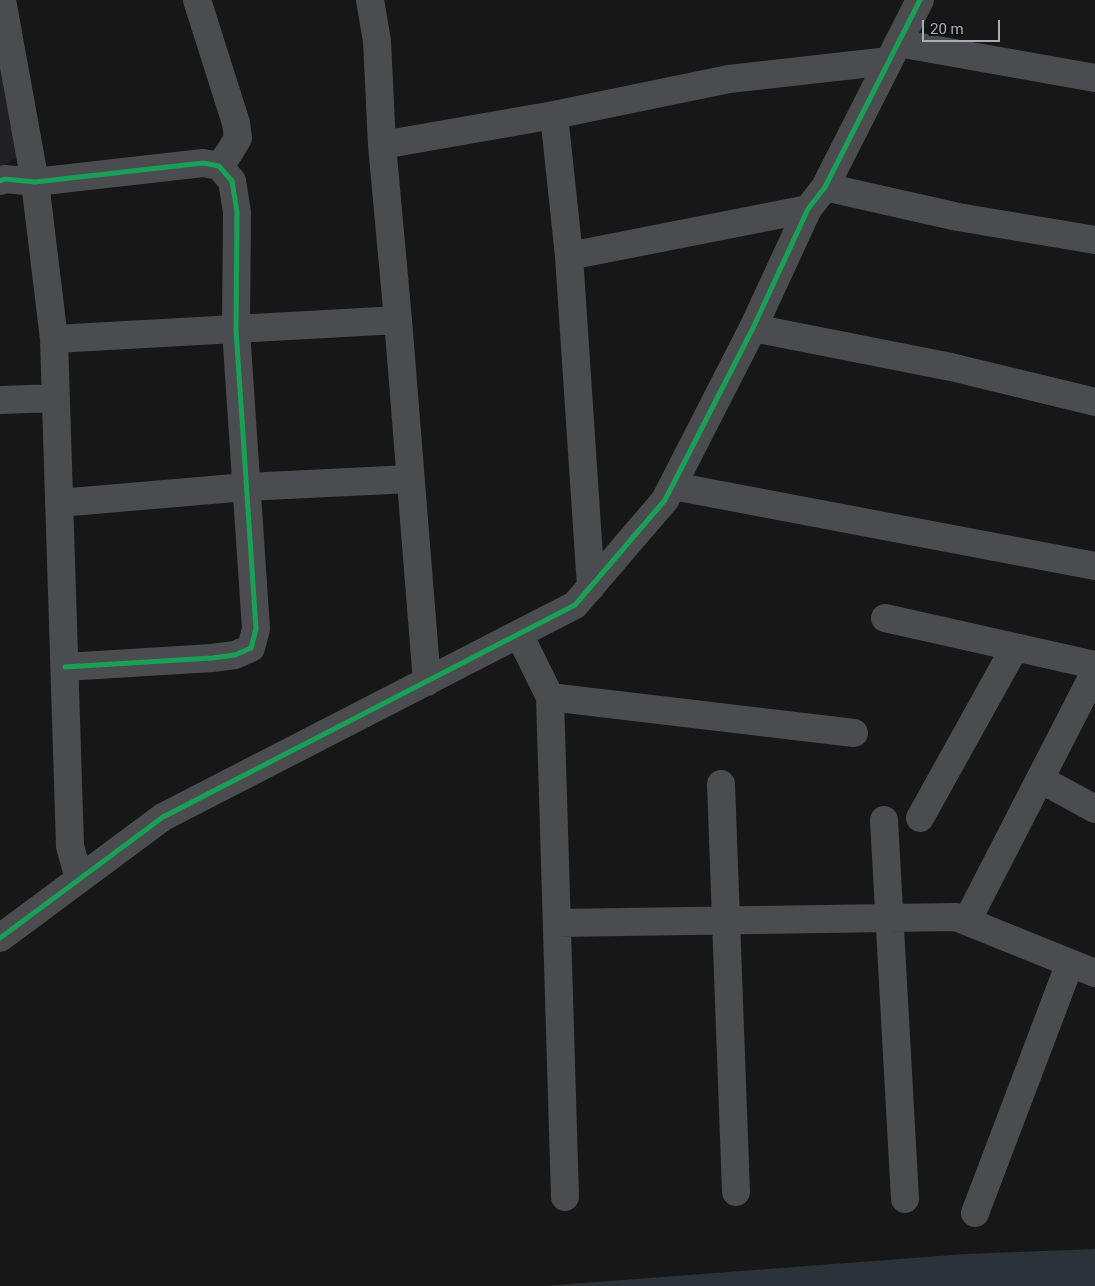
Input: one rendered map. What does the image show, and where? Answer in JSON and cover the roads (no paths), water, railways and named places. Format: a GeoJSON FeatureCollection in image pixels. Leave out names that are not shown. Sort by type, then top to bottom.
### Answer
{"type":"FeatureCollection","features":[{"type":"Feature","properties":{"kind":"street"},"geometry":{"type":"LineString","coordinates":[[2,0],[35,182],[54,339],[70,846],[79,879]]}},
{"type":"Feature","properties":{"kind":"street"},"geometry":{"type":"LineString","coordinates":[[196,0],[236,123],[238,138],[229,154],[219,166]]}},
{"type":"Feature","properties":{"kind":"street"},"geometry":{"type":"LineString","coordinates":[[370,0],[377,41],[382,145],[427,682]]}},
{"type":"Feature","properties":{"kind":"street"},"geometry":{"type":"LineString","coordinates":[[0,938],[163,817],[576,605],[665,500],[673,486],[753,328],[808,209],[825,187],[920,0]]}},
{"type":"Feature","properties":{"kind":"street"},"geometry":{"type":"LineString","coordinates":[[382,145],[554,115],[729,79],[893,52],[1095,78]]}},
{"type":"Feature","properties":{"kind":"street"},"geometry":{"type":"LineString","coordinates":[[554,115],[568,256],[591,587]]}},
{"type":"Feature","properties":{"kind":"street"},"geometry":{"type":"LineString","coordinates":[[0,181],[35,182],[203,163],[219,166],[232,181],[237,212],[236,330],[256,629],[251,648],[236,655],[212,658],[64,667]]}},
{"type":"Feature","properties":{"kind":"street"},"geometry":{"type":"LineString","coordinates":[[825,187],[958,217],[1095,240]]}},
{"type":"Feature","properties":{"kind":"street"},"geometry":{"type":"LineString","coordinates":[[568,256],[808,209]]}},
{"type":"Feature","properties":{"kind":"street"},"geometry":{"type":"LineString","coordinates":[[54,339],[398,320]]}},
{"type":"Feature","properties":{"kind":"street"},"geometry":{"type":"LineString","coordinates":[[753,328],[951,368],[1095,402]]}},
{"type":"Feature","properties":{"kind":"street"},"geometry":{"type":"LineString","coordinates":[[0,400],[56,398]]}},
{"type":"Feature","properties":{"kind":"street"},"geometry":{"type":"LineString","coordinates":[[59,503],[246,487],[410,479]]}},
{"type":"Feature","properties":{"kind":"street"},"geometry":{"type":"LineString","coordinates":[[673,486],[1095,566]]}},
{"type":"Feature","properties":{"kind":"street"},"geometry":{"type":"LineString","coordinates":[[885,618],[1095,665]]}},
{"type":"Feature","properties":{"kind":"street"},"geometry":{"type":"LineString","coordinates":[[519,634],[550,697],[565,1197]]}},
{"type":"Feature","properties":{"kind":"street"},"geometry":{"type":"LineString","coordinates":[[920,818],[1015,647]]}},
{"type":"Feature","properties":{"kind":"street"},"geometry":{"type":"LineString","coordinates":[[967,921],[1095,672]]}},
{"type":"Feature","properties":{"kind":"street"},"geometry":{"type":"LineString","coordinates":[[550,697],[854,733]]}},
{"type":"Feature","properties":{"kind":"street"},"geometry":{"type":"LineString","coordinates":[[1040,779],[1095,809]]}},
{"type":"Feature","properties":{"kind":"street"},"geometry":{"type":"LineString","coordinates":[[721,784],[736,1192]]}},
{"type":"Feature","properties":{"kind":"street"},"geometry":{"type":"LineString","coordinates":[[884,820],[905,1199]]}},
{"type":"Feature","properties":{"kind":"street"},"geometry":{"type":"LineString","coordinates":[[557,923],[956,917],[1083,968],[975,1213]]}}]}
